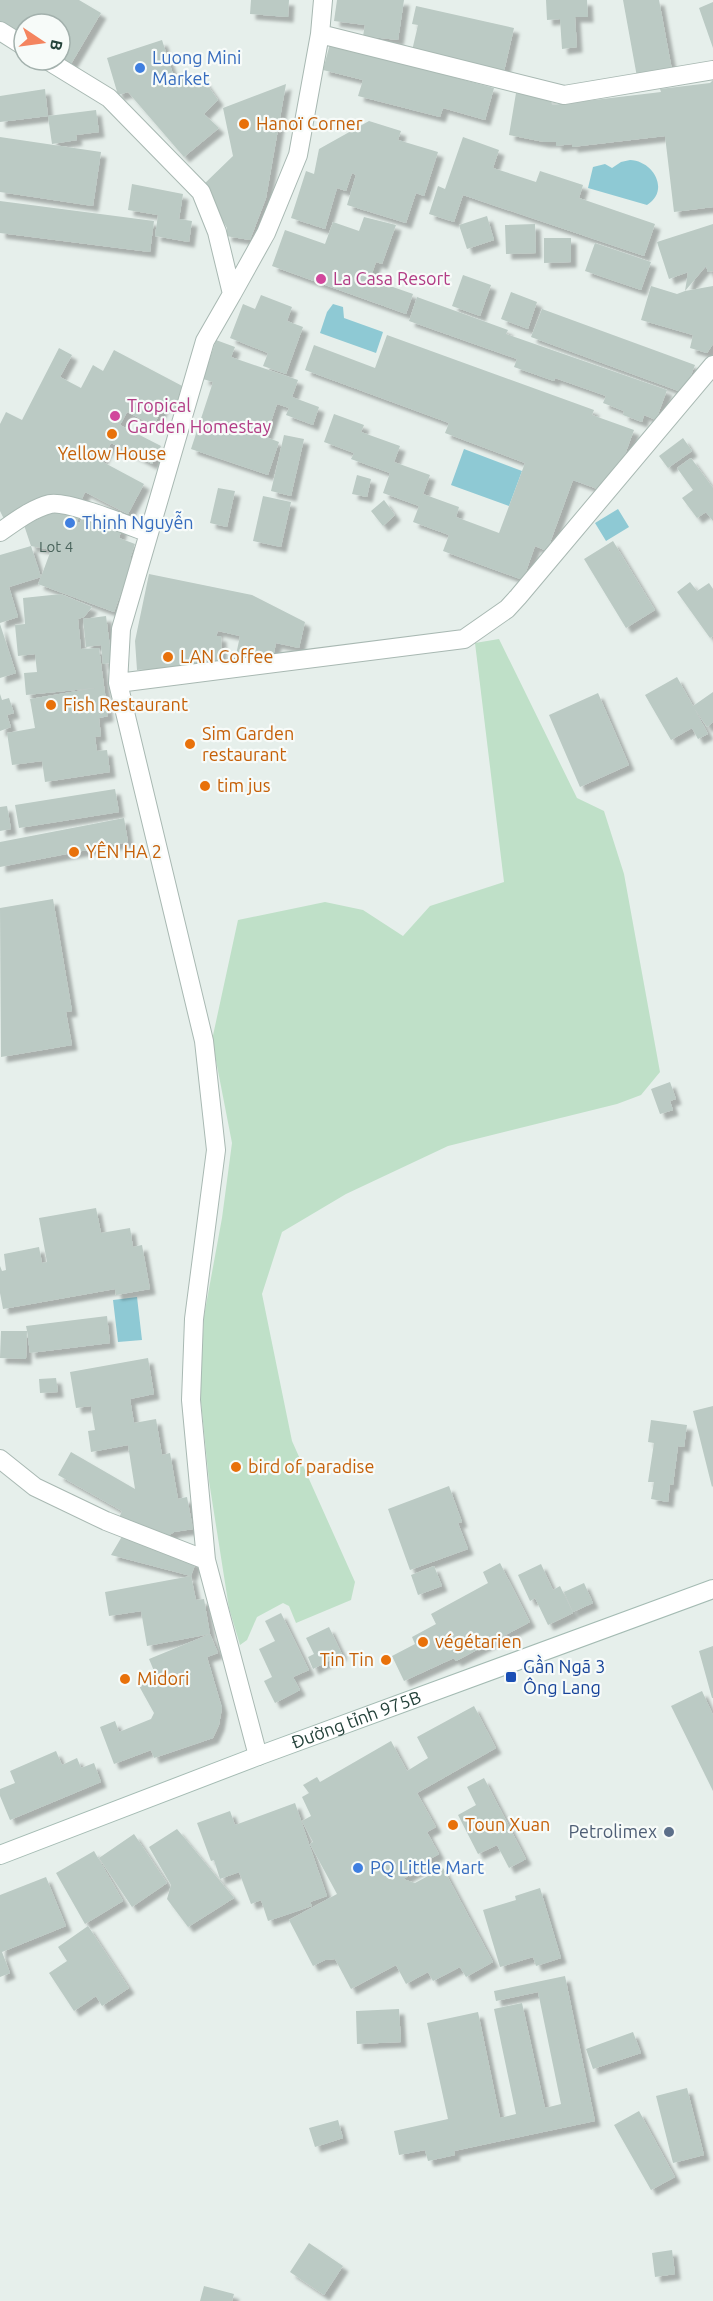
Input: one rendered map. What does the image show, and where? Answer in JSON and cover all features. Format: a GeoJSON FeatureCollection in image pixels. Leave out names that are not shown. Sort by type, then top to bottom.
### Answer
{"type":"FeatureCollection","features":[{"type":"Feature","properties":{"kind":"street"},"geometry":{"type":"LineString","coordinates":[[258,1756],[206,1560],[191,1400],[194,1319],[216,1150],[204,1041],[118,683],[121,630],[205,340],[266,233],[298,154],[320,34],[323,0]]}},
{"type":"Feature","properties":{"kind":"street"},"geometry":{"type":"LineString","coordinates":[[320,34],[564,95],[713,70]]}},
{"type":"Feature","properties":{"kind":"street"},"geometry":{"type":"LineString","coordinates":[[67,72],[109,98],[201,192],[217,232],[232,294]]}},
{"type":"Feature","properties":{"kind":"street"},"geometry":{"type":"LineString","coordinates":[[118,683],[464,639],[507,609],[518,597],[713,365]]}},
{"type":"Feature","properties":{"kind":"street"},"geometry":{"type":"LineString","coordinates":[[0,532],[28,513],[52,503],[67,505],[149,533]]}},
{"type":"Feature","properties":{"kind":"street"},"geometry":{"type":"LineString","coordinates":[[0,1459],[35,1487],[106,1521],[206,1560]]}},
{"type":"Feature","properties":{"kind":"street","name":"Đường tỉnh 975B"},"geometry":{"type":"LineString","coordinates":[[0,1854],[258,1756],[713,1589]]}},
{"type":"Feature","properties":{"kind":"green space"},"geometry":{"type":"Polygon","coordinates":[[[499,639],[577,798],[604,811],[624,874],[660,1072],[641,1095],[617,1104],[448,1146],[346,1194],[282,1232],[262,1294],[292,1441],[355,1582],[351,1600],[296,1623],[289,1606],[283,1603],[257,1617],[247,1640],[240,1645],[229,1608],[209,1481],[200,1392],[204,1316],[222,1218],[232,1143],[212,1040],[238,920],[325,902],[363,910],[403,936],[430,906],[504,882],[475,643],[499,639]]]}},
{"type":"Feature","properties":{"kind":"water"},"geometry":{"type":"Polygon","coordinates":[[[630,160],[646,165],[656,178],[657,192],[654,199],[647,205],[588,188],[593,167],[605,164],[612,168],[621,162],[630,160]]]}},
{"type":"Feature","properties":{"kind":"water"},"geometry":{"type":"Polygon","coordinates":[[[333,304],[343,307],[344,318],[383,332],[376,353],[320,333],[327,312],[333,304]]]}},
{"type":"Feature","properties":{"kind":"water"},"geometry":{"type":"Polygon","coordinates":[[[464,449],[522,471],[509,506],[451,485],[464,449]]]}},
{"type":"Feature","properties":{"kind":"water"},"geometry":{"type":"Polygon","coordinates":[[[618,509],[629,527],[606,541],[595,523],[618,509]]]}},
{"type":"Feature","properties":{"kind":"water"},"geometry":{"type":"Polygon","coordinates":[[[137,1297],[142,1340],[118,1342],[113,1300],[137,1297]]]}},
{"type":"Feature","properties":{"kind":"building"},"geometry":{"type":"Polygon","coordinates":[[[0,0],[79,0],[101,13],[72,62],[72,12],[12,12],[12,29],[0,22],[0,0]]]}},
{"type":"Feature","properties":{"kind":"building"},"geometry":{"type":"Polygon","coordinates":[[[251,0],[289,0],[288,17],[250,14],[251,0]]]}},
{"type":"Feature","properties":{"kind":"building"},"geometry":{"type":"Polygon","coordinates":[[[337,0],[404,0],[398,40],[363,36],[365,25],[334,21],[337,0]]]}},
{"type":"Feature","properties":{"kind":"building"},"geometry":{"type":"Polygon","coordinates":[[[546,0],[587,0],[588,17],[575,17],[577,47],[562,49],[560,19],[547,20],[546,0]]]}},
{"type":"Feature","properties":{"kind":"building"},"geometry":{"type":"Polygon","coordinates":[[[623,0],[659,0],[672,70],[637,77],[623,0]]]}},
{"type":"Feature","properties":{"kind":"building"},"geometry":{"type":"Polygon","coordinates":[[[713,2],[713,48],[699,8],[713,2]]]}},
{"type":"Feature","properties":{"kind":"building"},"geometry":{"type":"Polygon","coordinates":[[[416,6],[514,28],[503,76],[411,55],[418,25],[412,24],[416,6]]]}},
{"type":"Feature","properties":{"kind":"building"},"geometry":{"type":"Polygon","coordinates":[[[162,40],[174,77],[201,76],[218,100],[204,114],[219,128],[184,157],[128,92],[118,95],[107,58],[162,40]]]}},
{"type":"Feature","properties":{"kind":"building"},"geometry":{"type":"Polygon","coordinates":[[[331,40],[416,67],[494,88],[485,120],[443,108],[440,117],[358,96],[363,80],[323,70],[331,40]]]}},
{"type":"Feature","properties":{"kind":"building"},"geometry":{"type":"Polygon","coordinates":[[[713,80],[713,207],[674,212],[665,136],[572,147],[572,144],[556,146],[556,142],[509,135],[516,93],[538,96],[538,99],[551,98],[552,105],[661,92],[660,89],[710,83],[713,80]]]}},
{"type":"Feature","properties":{"kind":"building"},"geometry":{"type":"Polygon","coordinates":[[[286,84],[266,198],[250,240],[226,236],[227,228],[202,186],[233,156],[223,108],[286,84]]]}},
{"type":"Feature","properties":{"kind":"building"},"geometry":{"type":"Polygon","coordinates":[[[45,89],[48,116],[0,122],[0,96],[45,89]]]}},
{"type":"Feature","properties":{"kind":"building"},"geometry":{"type":"Polygon","coordinates":[[[96,110],[99,132],[76,135],[77,140],[52,144],[48,116],[96,110]]]}},
{"type":"Feature","properties":{"kind":"building"},"geometry":{"type":"Polygon","coordinates":[[[369,121],[401,131],[398,140],[438,152],[424,196],[416,193],[406,223],[347,205],[356,175],[352,173],[346,191],[337,188],[325,229],[291,218],[306,171],[314,174],[319,149],[369,121]]]}},
{"type":"Feature","properties":{"kind":"building"},"geometry":{"type":"Polygon","coordinates":[[[0,137],[101,152],[93,206],[0,192],[0,137]]]}},
{"type":"Feature","properties":{"kind":"building"},"geometry":{"type":"Polygon","coordinates":[[[463,137],[499,150],[493,168],[536,182],[540,171],[583,185],[579,198],[655,224],[644,256],[463,195],[454,222],[429,214],[438,186],[445,189],[463,137]]]}},
{"type":"Feature","properties":{"kind":"building"},"geometry":{"type":"Polygon","coordinates":[[[132,184],[183,194],[179,219],[192,221],[189,242],[155,236],[158,215],[128,210],[132,184]]]}},
{"type":"Feature","properties":{"kind":"building"},"geometry":{"type":"Polygon","coordinates":[[[0,201],[154,221],[150,252],[0,233],[0,201]]]}},
{"type":"Feature","properties":{"kind":"building"},"geometry":{"type":"Polygon","coordinates":[[[487,216],[494,240],[467,249],[459,225],[487,216]]]}},
{"type":"Feature","properties":{"kind":"building"},"geometry":{"type":"Polygon","coordinates":[[[364,217],[396,225],[382,264],[376,262],[370,279],[413,294],[406,314],[272,266],[285,230],[325,244],[333,222],[359,231],[364,217]]]}},
{"type":"Feature","properties":{"kind":"building"},"geometry":{"type":"Polygon","coordinates":[[[535,224],[536,253],[506,254],[505,225],[535,224]]]}},
{"type":"Feature","properties":{"kind":"building"},"geometry":{"type":"Polygon","coordinates":[[[713,224],[713,271],[708,272],[706,266],[685,291],[688,272],[669,279],[657,242],[713,224]]]}},
{"type":"Feature","properties":{"kind":"building"},"geometry":{"type":"Polygon","coordinates":[[[544,238],[571,238],[571,262],[544,263],[544,238]]]}},
{"type":"Feature","properties":{"kind":"building"},"geometry":{"type":"Polygon","coordinates":[[[595,243],[651,262],[641,290],[585,271],[595,243]]]}},
{"type":"Feature","properties":{"kind":"building"},"geometry":{"type":"Polygon","coordinates":[[[463,275],[491,285],[480,316],[452,306],[463,275]]]}},
{"type":"Feature","properties":{"kind":"building"},"geometry":{"type":"Polygon","coordinates":[[[651,286],[677,294],[713,286],[713,344],[707,353],[690,348],[693,335],[641,320],[651,286]]]}},
{"type":"Feature","properties":{"kind":"building"},"geometry":{"type":"Polygon","coordinates":[[[511,292],[537,302],[528,329],[501,319],[511,292]]]}},
{"type":"Feature","properties":{"kind":"building"},"geometry":{"type":"Polygon","coordinates":[[[261,295],[292,307],[287,321],[303,327],[286,374],[263,366],[268,353],[230,338],[243,304],[255,309],[261,295]]]}},
{"type":"Feature","properties":{"kind":"building"},"geometry":{"type":"Polygon","coordinates":[[[417,297],[508,330],[506,334],[667,390],[656,420],[644,415],[642,422],[623,415],[624,411],[603,403],[606,396],[555,378],[554,381],[514,367],[517,359],[409,321],[417,297]]]}},
{"type":"Feature","properties":{"kind":"building"},"geometry":{"type":"Polygon","coordinates":[[[542,309],[695,365],[684,393],[531,337],[542,309]]]}},
{"type":"Feature","properties":{"kind":"building"},"geometry":{"type":"Polygon","coordinates":[[[387,335],[594,410],[592,415],[634,430],[620,468],[600,490],[573,480],[547,551],[535,546],[523,580],[443,551],[449,535],[413,522],[419,506],[383,493],[390,473],[351,459],[354,453],[324,442],[334,414],[364,425],[361,432],[400,446],[394,462],[430,475],[423,494],[459,507],[456,517],[499,533],[525,463],[445,433],[449,423],[305,370],[314,345],[375,368],[387,335]]]}},
{"type":"Feature","properties":{"kind":"building"},"geometry":{"type":"Polygon","coordinates":[[[216,340],[235,347],[231,357],[298,380],[292,397],[319,407],[313,425],[286,415],[289,408],[277,404],[266,437],[279,442],[268,475],[191,449],[213,382],[203,379],[216,340]]]}},
{"type":"Feature","properties":{"kind":"building"},"geometry":{"type":"Polygon","coordinates":[[[59,348],[72,355],[60,377],[81,388],[93,365],[103,371],[114,350],[186,388],[176,408],[165,403],[154,425],[127,412],[120,425],[161,446],[152,464],[111,443],[101,461],[144,484],[128,514],[85,492],[81,501],[69,495],[66,501],[5,521],[0,511],[0,424],[6,412],[22,420],[59,348]]]}},
{"type":"Feature","properties":{"kind":"building"},"geometry":{"type":"Polygon","coordinates":[[[284,435],[304,439],[291,496],[271,491],[284,435]]]}},
{"type":"Feature","properties":{"kind":"building"},"geometry":{"type":"Polygon","coordinates":[[[683,438],[692,451],[668,468],[659,456],[683,438]]]}},
{"type":"Feature","properties":{"kind":"building"},"geometry":{"type":"Polygon","coordinates":[[[691,458],[713,488],[713,521],[706,512],[697,518],[682,498],[693,490],[677,468],[691,458]]]}},
{"type":"Feature","properties":{"kind":"building"},"geometry":{"type":"Polygon","coordinates":[[[357,475],[371,479],[367,497],[352,494],[357,475]]]}},
{"type":"Feature","properties":{"kind":"building"},"geometry":{"type":"Polygon","coordinates":[[[218,488],[235,491],[227,527],[210,523],[218,488]]]}},
{"type":"Feature","properties":{"kind":"building"},"geometry":{"type":"Polygon","coordinates":[[[263,496],[291,502],[281,547],[253,541],[263,496]]]}},
{"type":"Feature","properties":{"kind":"building"},"geometry":{"type":"Polygon","coordinates":[[[384,500],[395,515],[383,526],[371,511],[384,500]]]}},
{"type":"Feature","properties":{"kind":"building"},"geometry":{"type":"Polygon","coordinates":[[[56,511],[80,512],[77,522],[80,523],[83,514],[122,528],[119,538],[135,544],[130,559],[133,560],[114,612],[38,584],[51,550],[31,546],[24,525],[56,511]]]}},
{"type":"Feature","properties":{"kind":"building"},"geometry":{"type":"Polygon","coordinates":[[[613,541],[655,610],[626,628],[584,559],[613,541]]]}},
{"type":"Feature","properties":{"kind":"building"},"geometry":{"type":"Polygon","coordinates":[[[31,546],[41,577],[9,587],[18,617],[0,623],[0,555],[31,546]]]}},
{"type":"Feature","properties":{"kind":"building"},"geometry":{"type":"Polygon","coordinates":[[[149,574],[252,595],[305,622],[299,648],[276,643],[272,663],[236,655],[240,636],[218,631],[216,636],[221,636],[222,664],[137,670],[135,641],[149,574]]]}},
{"type":"Feature","properties":{"kind":"building"},"geometry":{"type":"Polygon","coordinates":[[[690,582],[697,591],[709,583],[713,589],[713,636],[710,638],[677,592],[690,582]]]}},
{"type":"Feature","properties":{"kind":"building"},"geometry":{"type":"Polygon","coordinates":[[[61,594],[92,607],[84,617],[78,619],[81,649],[99,648],[108,716],[99,718],[101,736],[95,737],[97,751],[107,750],[110,772],[45,782],[42,761],[12,765],[7,733],[35,728],[30,699],[95,688],[26,695],[24,673],[37,672],[35,654],[18,656],[15,625],[25,624],[23,598],[61,594]]]}},
{"type":"Feature","properties":{"kind":"building"},"geometry":{"type":"Polygon","coordinates":[[[106,616],[112,663],[103,664],[101,645],[86,647],[83,619],[106,616]]]}},
{"type":"Feature","properties":{"kind":"building"},"geometry":{"type":"Polygon","coordinates":[[[0,624],[16,673],[0,678],[0,624]]]}},
{"type":"Feature","properties":{"kind":"building"},"geometry":{"type":"Polygon","coordinates":[[[677,677],[693,706],[713,692],[713,722],[707,727],[694,708],[708,734],[698,739],[692,728],[671,740],[645,695],[677,677]]]}},
{"type":"Feature","properties":{"kind":"building"},"geometry":{"type":"Polygon","coordinates":[[[598,693],[629,765],[580,787],[549,715],[598,693]]]}},
{"type":"Feature","properties":{"kind":"building"},"geometry":{"type":"Polygon","coordinates":[[[0,694],[2,700],[9,698],[14,713],[7,715],[11,727],[0,731],[0,694]]]}},
{"type":"Feature","properties":{"kind":"building"},"geometry":{"type":"Polygon","coordinates":[[[115,789],[119,812],[19,828],[15,805],[115,789]]]}},
{"type":"Feature","properties":{"kind":"building"},"geometry":{"type":"Polygon","coordinates":[[[7,806],[11,829],[0,831],[0,807],[7,806]]]}},
{"type":"Feature","properties":{"kind":"building"},"geometry":{"type":"Polygon","coordinates":[[[124,818],[128,842],[0,867],[0,842],[124,818]]]}},
{"type":"Feature","properties":{"kind":"building"},"geometry":{"type":"Polygon","coordinates":[[[53,899],[72,1011],[66,1012],[72,1045],[1,1057],[0,908],[53,899]]]}},
{"type":"Feature","properties":{"kind":"building"},"geometry":{"type":"Polygon","coordinates":[[[670,1082],[676,1099],[670,1101],[673,1110],[660,1114],[651,1089],[670,1082]]]}},
{"type":"Feature","properties":{"kind":"building"},"geometry":{"type":"Polygon","coordinates":[[[96,1208],[101,1233],[130,1228],[133,1247],[142,1245],[150,1289],[116,1295],[115,1289],[3,1309],[0,1293],[0,1266],[2,1271],[6,1270],[4,1254],[39,1247],[42,1263],[47,1262],[39,1218],[96,1208]]]}},
{"type":"Feature","properties":{"kind":"building"},"geometry":{"type":"Polygon","coordinates":[[[107,1316],[110,1343],[30,1353],[26,1326],[107,1316]]]}},
{"type":"Feature","properties":{"kind":"building"},"geometry":{"type":"Polygon","coordinates":[[[1,1331],[27,1331],[26,1359],[0,1358],[1,1331]]]}},
{"type":"Feature","properties":{"kind":"building"},"geometry":{"type":"Polygon","coordinates":[[[148,1358],[154,1394],[130,1399],[134,1423],[156,1419],[162,1455],[170,1453],[178,1499],[187,1497],[193,1529],[174,1532],[165,1538],[118,1520],[122,1511],[58,1475],[71,1452],[135,1489],[128,1445],[91,1452],[88,1431],[95,1430],[91,1406],[76,1408],[70,1372],[148,1358]]]}},
{"type":"Feature","properties":{"kind":"building"},"geometry":{"type":"Polygon","coordinates":[[[56,1378],[58,1392],[40,1393],[39,1379],[56,1378]]]}},
{"type":"Feature","properties":{"kind":"building"},"geometry":{"type":"Polygon","coordinates":[[[713,1406],[713,1486],[712,1487],[693,1411],[713,1406]]]}},
{"type":"Feature","properties":{"kind":"building"},"geometry":{"type":"Polygon","coordinates":[[[651,1420],[687,1425],[684,1447],[678,1446],[673,1485],[670,1484],[668,1502],[651,1499],[654,1482],[648,1482],[654,1443],[648,1442],[651,1420]]]}},
{"type":"Feature","properties":{"kind":"building"},"geometry":{"type":"Polygon","coordinates":[[[449,1486],[462,1522],[458,1523],[468,1549],[410,1570],[388,1509],[449,1486]]]}},
{"type":"Feature","properties":{"kind":"building"},"geometry":{"type":"Polygon","coordinates":[[[124,1533],[196,1562],[191,1576],[111,1555],[124,1533]]]}},
{"type":"Feature","properties":{"kind":"building"},"geometry":{"type":"Polygon","coordinates":[[[500,1563],[530,1622],[456,1661],[454,1658],[404,1681],[392,1656],[415,1644],[412,1637],[436,1624],[431,1614],[488,1583],[483,1572],[500,1563]]]}},
{"type":"Feature","properties":{"kind":"building"},"geometry":{"type":"Polygon","coordinates":[[[541,1564],[553,1590],[560,1586],[573,1613],[548,1625],[535,1598],[530,1601],[518,1575],[541,1564]]]}},
{"type":"Feature","properties":{"kind":"building"},"geometry":{"type":"Polygon","coordinates":[[[434,1566],[442,1586],[418,1595],[411,1575],[434,1566]]]}},
{"type":"Feature","properties":{"kind":"building"},"geometry":{"type":"Polygon","coordinates":[[[191,1576],[196,1600],[204,1599],[210,1634],[147,1646],[141,1611],[109,1616],[105,1592],[191,1576]]]}},
{"type":"Feature","properties":{"kind":"building"},"geometry":{"type":"Polygon","coordinates":[[[584,1583],[593,1603],[573,1612],[564,1592],[584,1583]]]}},
{"type":"Feature","properties":{"kind":"building"},"geometry":{"type":"Polygon","coordinates":[[[281,1613],[309,1670],[293,1677],[300,1690],[275,1703],[264,1681],[272,1677],[259,1649],[275,1641],[265,1621],[281,1613]]]}},
{"type":"Feature","properties":{"kind":"building"},"geometry":{"type":"Polygon","coordinates":[[[329,1627],[342,1654],[313,1669],[308,1657],[314,1654],[306,1638],[329,1627]]]}},
{"type":"Feature","properties":{"kind":"building"},"geometry":{"type":"Polygon","coordinates":[[[210,1634],[218,1653],[207,1657],[222,1708],[219,1725],[213,1738],[154,1758],[151,1750],[114,1764],[100,1727],[115,1721],[119,1732],[151,1719],[154,1713],[139,1686],[157,1678],[149,1659],[210,1634]]]}},
{"type":"Feature","properties":{"kind":"building"},"geometry":{"type":"Polygon","coordinates":[[[713,1646],[713,1698],[712,1698],[699,1651],[713,1646]]]}},
{"type":"Feature","properties":{"kind":"building"},"geometry":{"type":"Polygon","coordinates":[[[702,1691],[713,1715],[713,1791],[671,1706],[702,1691]]]}},
{"type":"Feature","properties":{"kind":"building"},"geometry":{"type":"Polygon","coordinates":[[[474,1706],[496,1748],[417,1793],[436,1827],[427,1832],[439,1854],[423,1863],[425,1866],[403,1879],[415,1883],[443,1868],[493,1962],[466,1977],[460,1967],[433,1981],[428,1972],[406,1984],[396,1965],[351,1989],[335,1959],[325,1960],[313,1966],[289,1920],[337,1894],[310,1844],[313,1842],[302,1821],[311,1816],[302,1797],[309,1793],[303,1785],[317,1777],[320,1782],[391,1741],[407,1771],[428,1758],[417,1737],[474,1706]]]}},
{"type":"Feature","properties":{"kind":"building"},"geometry":{"type":"Polygon","coordinates":[[[56,1751],[62,1765],[77,1758],[81,1768],[94,1763],[101,1782],[10,1820],[0,1796],[0,1789],[15,1783],[10,1771],[56,1751]]]}},
{"type":"Feature","properties":{"kind":"building"},"geometry":{"type":"Polygon","coordinates":[[[484,1778],[526,1859],[509,1868],[497,1845],[478,1854],[458,1815],[476,1805],[467,1787],[484,1778]]]}},
{"type":"Feature","properties":{"kind":"building"},"geometry":{"type":"Polygon","coordinates":[[[295,1803],[327,1896],[310,1902],[312,1906],[268,1921],[261,1900],[251,1904],[239,1872],[220,1879],[197,1823],[230,1811],[235,1825],[295,1803]]]}},
{"type":"Feature","properties":{"kind":"building"},"geometry":{"type":"Polygon","coordinates":[[[177,1829],[234,1898],[188,1927],[167,1899],[171,1885],[149,1847],[177,1829]]]}},
{"type":"Feature","properties":{"kind":"building"},"geometry":{"type":"Polygon","coordinates":[[[134,1834],[167,1883],[132,1907],[99,1858],[134,1834]]]}},
{"type":"Feature","properties":{"kind":"building"},"geometry":{"type":"Polygon","coordinates":[[[94,1851],[123,1901],[85,1924],[56,1873],[94,1851]]]}},
{"type":"Feature","properties":{"kind":"building"},"geometry":{"type":"Polygon","coordinates":[[[46,1877],[66,1926],[2,1952],[10,1973],[0,1977],[0,1895],[46,1877]]]}},
{"type":"Feature","properties":{"kind":"building"},"geometry":{"type":"Polygon","coordinates":[[[540,1888],[561,1958],[536,1966],[533,1957],[500,1967],[483,1910],[516,1900],[515,1896],[540,1888]]]}},
{"type":"Feature","properties":{"kind":"building"},"geometry":{"type":"Polygon","coordinates":[[[88,1926],[129,1988],[102,2006],[96,1996],[74,2011],[49,1973],[67,1961],[58,1947],[88,1926]]]}},
{"type":"Feature","properties":{"kind":"building"},"geometry":{"type":"Polygon","coordinates":[[[565,1976],[595,2121],[454,2151],[455,2155],[428,2161],[425,2150],[399,2155],[394,2131],[448,2119],[427,2023],[478,2012],[500,2118],[516,2114],[494,2009],[522,2003],[545,2108],[561,2104],[538,1992],[496,2001],[494,1991],[565,1976]]]}},
{"type":"Feature","properties":{"kind":"building"},"geometry":{"type":"Polygon","coordinates":[[[399,2009],[401,2042],[357,2044],[356,2011],[399,2009]]]}},
{"type":"Feature","properties":{"kind":"building"},"geometry":{"type":"Polygon","coordinates":[[[633,2032],[641,2053],[593,2069],[586,2049],[633,2032]]]}},
{"type":"Feature","properties":{"kind":"building"},"geometry":{"type":"Polygon","coordinates":[[[687,2088],[704,2155],[673,2163],[656,2096],[687,2088]]]}},
{"type":"Feature","properties":{"kind":"building"},"geometry":{"type":"Polygon","coordinates":[[[639,2111],[675,2177],[651,2190],[614,2125],[639,2111]]]}},
{"type":"Feature","properties":{"kind":"building"},"geometry":{"type":"Polygon","coordinates":[[[338,2120],[343,2138],[315,2147],[309,2128],[338,2120]]]}},
{"type":"Feature","properties":{"kind":"building"},"geometry":{"type":"Polygon","coordinates":[[[309,2243],[343,2266],[324,2295],[290,2272],[309,2243]]]}},
{"type":"Feature","properties":{"kind":"building"},"geometry":{"type":"Polygon","coordinates":[[[672,2250],[675,2274],[655,2277],[652,2253],[672,2250]]]}},
{"type":"Feature","properties":{"kind":"building"},"geometry":{"type":"Polygon","coordinates":[[[204,2286],[234,2294],[232,2301],[200,2301],[204,2286]]]}},
{"type":"Feature","properties":{"kind":"place","name":"Luong Mini Market"},"geometry":{"type":"Point","coordinates":[140,68]}},
{"type":"Feature","properties":{"kind":"place","name":"Hanoï Corner"},"geometry":{"type":"Point","coordinates":[244,124]}},
{"type":"Feature","properties":{"kind":"place","name":"La Casa Resort"},"geometry":{"type":"Point","coordinates":[321,279]}},
{"type":"Feature","properties":{"kind":"place","name":"Tropical Garden Homestay"},"geometry":{"type":"Point","coordinates":[115,416]}},
{"type":"Feature","properties":{"kind":"place","name":"Yellow House"},"geometry":{"type":"Point","coordinates":[112,434]}},
{"type":"Feature","properties":{"kind":"place","name":"Thịnh Nguyễn"},"geometry":{"type":"Point","coordinates":[70,523]}},
{"type":"Feature","properties":{"kind":"place","name":"LAN Coffee"},"geometry":{"type":"Point","coordinates":[168,657]}},
{"type":"Feature","properties":{"kind":"place","name":"Fish Restaurant"},"geometry":{"type":"Point","coordinates":[51,705]}},
{"type":"Feature","properties":{"kind":"place","name":"Sim Garden restaurant"},"geometry":{"type":"Point","coordinates":[190,744]}},
{"type":"Feature","properties":{"kind":"place","name":"tim jus"},"geometry":{"type":"Point","coordinates":[205,786]}},
{"type":"Feature","properties":{"kind":"place","name":"YÊN HA 2"},"geometry":{"type":"Point","coordinates":[74,852]}},
{"type":"Feature","properties":{"kind":"place","name":"bird of paradise"},"geometry":{"type":"Point","coordinates":[236,1467]}},
{"type":"Feature","properties":{"kind":"place","name":"végétarien"},"geometry":{"type":"Point","coordinates":[423,1642]}},
{"type":"Feature","properties":{"kind":"place","name":"Tin Tin"},"geometry":{"type":"Point","coordinates":[386,1660]}},
{"type":"Feature","properties":{"kind":"place","name":"Gần Ngã 3 Ông Lang"},"geometry":{"type":"Point","coordinates":[511,1677]}},
{"type":"Feature","properties":{"kind":"place","name":"Midori"},"geometry":{"type":"Point","coordinates":[125,1679]}},
{"type":"Feature","properties":{"kind":"place","name":"Toun Xuan"},"geometry":{"type":"Point","coordinates":[453,1825]}},
{"type":"Feature","properties":{"kind":"place","name":"Petrolimex"},"geometry":{"type":"Point","coordinates":[669,1832]}},
{"type":"Feature","properties":{"kind":"place","name":"PQ Little Mart"},"geometry":{"type":"Point","coordinates":[358,1868]}}]}
